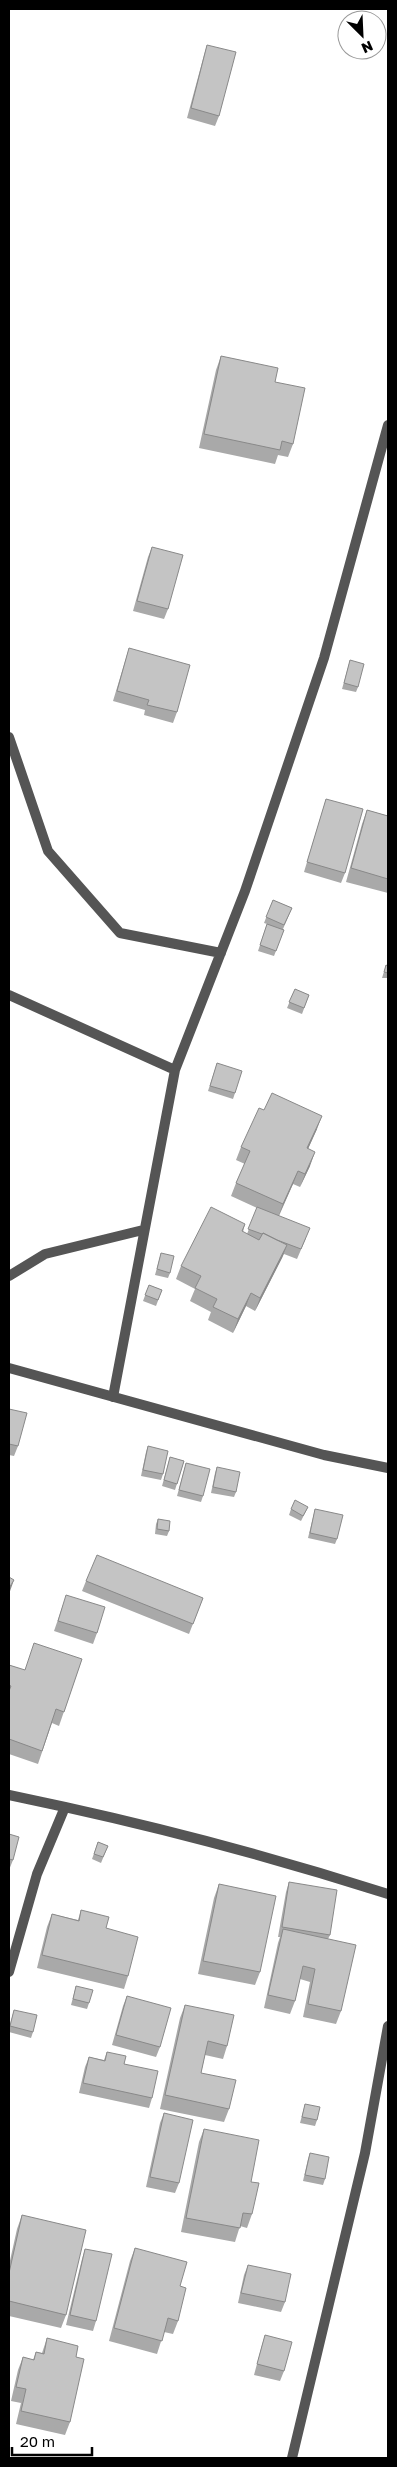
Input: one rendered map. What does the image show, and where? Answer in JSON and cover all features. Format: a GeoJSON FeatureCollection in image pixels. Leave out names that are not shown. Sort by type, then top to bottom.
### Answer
{"type":"FeatureCollection","features":[{"type":"Feature","properties":{"kind":"street"},"geometry":{"type":"LineString","coordinates":[[113,1396],[143,1230],[175,1070],[246,891],[324,658],[388,425]]}},
{"type":"Feature","properties":{"kind":"street"},"geometry":{"type":"LineString","coordinates":[[9,737],[48,851],[120,933],[221,953]]}},
{"type":"Feature","properties":{"kind":"street"},"geometry":{"type":"LineString","coordinates":[[9,995],[175,1070]]}},
{"type":"Feature","properties":{"kind":"street"},"geometry":{"type":"LineString","coordinates":[[9,1276],[45,1254],[143,1230]]}},
{"type":"Feature","properties":{"kind":"street"},"geometry":{"type":"LineString","coordinates":[[9,1368],[324,1455],[388,1468]]}},
{"type":"Feature","properties":{"kind":"street"},"geometry":{"type":"LineString","coordinates":[[9,1795],[130,1822],[317,1871],[388,1894]]}},
{"type":"Feature","properties":{"kind":"street"},"geometry":{"type":"LineString","coordinates":[[9,1972],[36,1874],[65,1807]]}},
{"type":"Feature","properties":{"kind":"street"},"geometry":{"type":"LineString","coordinates":[[292,2458],[365,2153],[388,2026]]}},
{"type":"Feature","properties":{"kind":"building"},"geometry":{"type":"Polygon","coordinates":[[[207,45],[236,52],[219,116],[191,108],[207,45]]]}},
{"type":"Feature","properties":{"kind":"building"},"geometry":{"type":"Polygon","coordinates":[[[221,356],[278,368],[275,382],[305,388],[293,444],[282,441],[280,450],[204,434],[221,356]]]}},
{"type":"Feature","properties":{"kind":"building"},"geometry":{"type":"Polygon","coordinates":[[[152,547],[183,555],[168,609],[137,601],[152,547]]]}},
{"type":"Feature","properties":{"kind":"building"},"geometry":{"type":"Polygon","coordinates":[[[129,648],[190,665],[177,712],[147,705],[149,700],[117,691],[129,648]]]}},
{"type":"Feature","properties":{"kind":"building"},"geometry":{"type":"Polygon","coordinates":[[[350,660],[364,664],[358,687],[344,683],[350,660]]]}},
{"type":"Feature","properties":{"kind":"building"},"geometry":{"type":"Polygon","coordinates":[[[326,799],[363,809],[345,873],[307,862],[326,799]]]}},
{"type":"Feature","properties":{"kind":"building"},"geometry":{"type":"Polygon","coordinates":[[[367,810],[388,816],[388,879],[351,868],[367,810]]]}},
{"type":"Feature","properties":{"kind":"building"},"geometry":{"type":"Polygon","coordinates":[[[273,900],[292,908],[284,925],[266,917],[273,900]]]}},
{"type":"Feature","properties":{"kind":"building"},"geometry":{"type":"Polygon","coordinates":[[[267,924],[284,930],[276,951],[260,945],[267,924]]]}},
{"type":"Feature","properties":{"kind":"building"},"geometry":{"type":"Polygon","coordinates":[[[386,965],[388,966],[388,973],[384,972],[386,965]]]}},
{"type":"Feature","properties":{"kind":"building"},"geometry":{"type":"Polygon","coordinates":[[[295,989],[309,995],[304,1008],[289,1002],[295,989]]]}},
{"type":"Feature","properties":{"kind":"building"},"geometry":{"type":"Polygon","coordinates":[[[217,1063],[242,1071],[235,1093],[210,1086],[217,1063]]]}},
{"type":"Feature","properties":{"kind":"building"},"geometry":{"type":"Polygon","coordinates":[[[272,1093],[322,1116],[307,1148],[315,1152],[305,1174],[298,1171],[283,1204],[236,1183],[250,1151],[241,1147],[259,1108],[264,1110],[272,1093]]]}},
{"type":"Feature","properties":{"kind":"building"},"geometry":{"type":"Polygon","coordinates":[[[211,1207],[245,1224],[242,1231],[259,1240],[263,1233],[287,1245],[260,1298],[251,1293],[238,1319],[213,1307],[217,1299],[195,1288],[201,1276],[181,1266],[211,1207]]]}},
{"type":"Feature","properties":{"kind":"building"},"geometry":{"type":"Polygon","coordinates":[[[257,1207],[310,1228],[301,1249],[263,1233],[248,1229],[257,1207]]]}},
{"type":"Feature","properties":{"kind":"building"},"geometry":{"type":"Polygon","coordinates":[[[161,1253],[174,1256],[170,1273],[157,1269],[161,1253]]]}},
{"type":"Feature","properties":{"kind":"building"},"geometry":{"type":"Polygon","coordinates":[[[149,1285],[162,1290],[158,1300],[145,1295],[149,1285]]]}},
{"type":"Feature","properties":{"kind":"building"},"geometry":{"type":"Polygon","coordinates":[[[9,1409],[27,1413],[18,1446],[9,1444],[9,1409]]]}},
{"type":"Feature","properties":{"kind":"building"},"geometry":{"type":"Polygon","coordinates":[[[148,1446],[168,1451],[163,1474],[143,1470],[148,1446]]]}},
{"type":"Feature","properties":{"kind":"building"},"geometry":{"type":"Polygon","coordinates":[[[170,1457],[184,1461],[177,1484],[164,1480],[170,1457]]]}},
{"type":"Feature","properties":{"kind":"building"},"geometry":{"type":"Polygon","coordinates":[[[186,1463],[210,1469],[203,1496],[179,1490],[186,1463]]]}},
{"type":"Feature","properties":{"kind":"building"},"geometry":{"type":"Polygon","coordinates":[[[217,1467],[240,1472],[236,1492],[213,1487],[217,1467]]]}},
{"type":"Feature","properties":{"kind":"building"},"geometry":{"type":"Polygon","coordinates":[[[295,1500],[308,1507],[303,1516],[291,1509],[295,1500]]]}},
{"type":"Feature","properties":{"kind":"building"},"geometry":{"type":"Polygon","coordinates":[[[315,1509],[343,1515],[337,1539],[310,1533],[315,1509]]]}},
{"type":"Feature","properties":{"kind":"building"},"geometry":{"type":"Polygon","coordinates":[[[158,1519],[170,1521],[169,1531],[157,1529],[158,1519]]]}},
{"type":"Feature","properties":{"kind":"building"},"geometry":{"type":"Polygon","coordinates":[[[97,1555],[203,1598],[193,1624],[86,1581],[97,1555]]]}},
{"type":"Feature","properties":{"kind":"building"},"geometry":{"type":"Polygon","coordinates":[[[9,1577],[14,1580],[9,1588],[9,1577]]]}},
{"type":"Feature","properties":{"kind":"building"},"geometry":{"type":"Polygon","coordinates":[[[66,1595],[105,1607],[97,1633],[58,1621],[66,1595]]]}},
{"type":"Feature","properties":{"kind":"building"},"geometry":{"type":"Polygon","coordinates":[[[34,1643],[82,1659],[64,1712],[56,1709],[42,1751],[9,1739],[9,1691],[11,1686],[9,1685],[9,1665],[25,1670],[34,1643]]]}},
{"type":"Feature","properties":{"kind":"building"},"geometry":{"type":"Polygon","coordinates":[[[9,1834],[19,1837],[13,1860],[9,1859],[9,1834]]]}},
{"type":"Feature","properties":{"kind":"building"},"geometry":{"type":"Polygon","coordinates":[[[98,1842],[108,1846],[103,1857],[94,1854],[98,1842]]]}},
{"type":"Feature","properties":{"kind":"building"},"geometry":{"type":"Polygon","coordinates":[[[289,1882],[337,1890],[330,1935],[282,1927],[289,1882]]]}},
{"type":"Feature","properties":{"kind":"building"},"geometry":{"type":"Polygon","coordinates":[[[219,1884],[276,1896],[260,1972],[203,1961],[219,1884]]]}},
{"type":"Feature","properties":{"kind":"building"},"geometry":{"type":"Polygon","coordinates":[[[81,1910],[109,1917],[106,1928],[138,1937],[128,1976],[42,1955],[52,1914],[79,1921],[81,1910]]]}},
{"type":"Feature","properties":{"kind":"building"},"geometry":{"type":"Polygon","coordinates":[[[283,1929],[356,1945],[341,2011],[308,2004],[315,1969],[303,1966],[295,2001],[268,1995],[283,1929]]]}},
{"type":"Feature","properties":{"kind":"building"},"geometry":{"type":"Polygon","coordinates":[[[76,1986],[93,1990],[89,2003],[73,1999],[76,1986]]]}},
{"type":"Feature","properties":{"kind":"building"},"geometry":{"type":"Polygon","coordinates":[[[127,1996],[171,2008],[160,2047],[116,2035],[127,1996]]]}},
{"type":"Feature","properties":{"kind":"building"},"geometry":{"type":"Polygon","coordinates":[[[185,2005],[234,2015],[227,2046],[208,2041],[201,2073],[236,2080],[229,2109],[165,2095],[185,2005]]]}},
{"type":"Feature","properties":{"kind":"building"},"geometry":{"type":"Polygon","coordinates":[[[14,2010],[37,2015],[33,2032],[10,2026],[14,2010]]]}},
{"type":"Feature","properties":{"kind":"building"},"geometry":{"type":"Polygon","coordinates":[[[107,2052],[126,2056],[124,2064],[158,2071],[152,2098],[83,2083],[89,2057],[105,2061],[107,2052]]]}},
{"type":"Feature","properties":{"kind":"building"},"geometry":{"type":"Polygon","coordinates":[[[305,2104],[320,2107],[317,2120],[302,2117],[305,2104]]]}},
{"type":"Feature","properties":{"kind":"building"},"geometry":{"type":"Polygon","coordinates":[[[164,2113],[193,2120],[179,2183],[150,2177],[164,2113]]]}},
{"type":"Feature","properties":{"kind":"building"},"geometry":{"type":"Polygon","coordinates":[[[204,2129],[259,2140],[251,2182],[259,2183],[252,2214],[243,2213],[240,2228],[186,2218],[204,2129]]]}},
{"type":"Feature","properties":{"kind":"building"},"geometry":{"type":"Polygon","coordinates":[[[310,2153],[329,2157],[325,2179],[305,2175],[310,2153]]]}},
{"type":"Feature","properties":{"kind":"building"},"geometry":{"type":"Polygon","coordinates":[[[22,2215],[86,2230],[66,2315],[9,2301],[9,2273],[22,2215]]]}},
{"type":"Feature","properties":{"kind":"building"},"geometry":{"type":"Polygon","coordinates":[[[135,2248],[187,2262],[180,2286],[186,2288],[178,2321],[168,2318],[162,2341],[114,2328],[135,2248]]]}},
{"type":"Feature","properties":{"kind":"building"},"geometry":{"type":"Polygon","coordinates":[[[85,2249],[112,2254],[96,2321],[70,2315],[85,2249]]]}},
{"type":"Feature","properties":{"kind":"building"},"geometry":{"type":"Polygon","coordinates":[[[248,2265],[291,2274],[285,2302],[241,2293],[248,2265]]]}},
{"type":"Feature","properties":{"kind":"building"},"geometry":{"type":"Polygon","coordinates":[[[265,2335],[292,2342],[284,2371],[257,2364],[265,2335]]]}},
{"type":"Feature","properties":{"kind":"building"},"geometry":{"type":"Polygon","coordinates":[[[47,2338],[78,2346],[76,2357],[84,2359],[70,2422],[21,2411],[26,2389],[16,2387],[23,2357],[34,2360],[36,2352],[44,2354],[47,2338]]]}}]}
